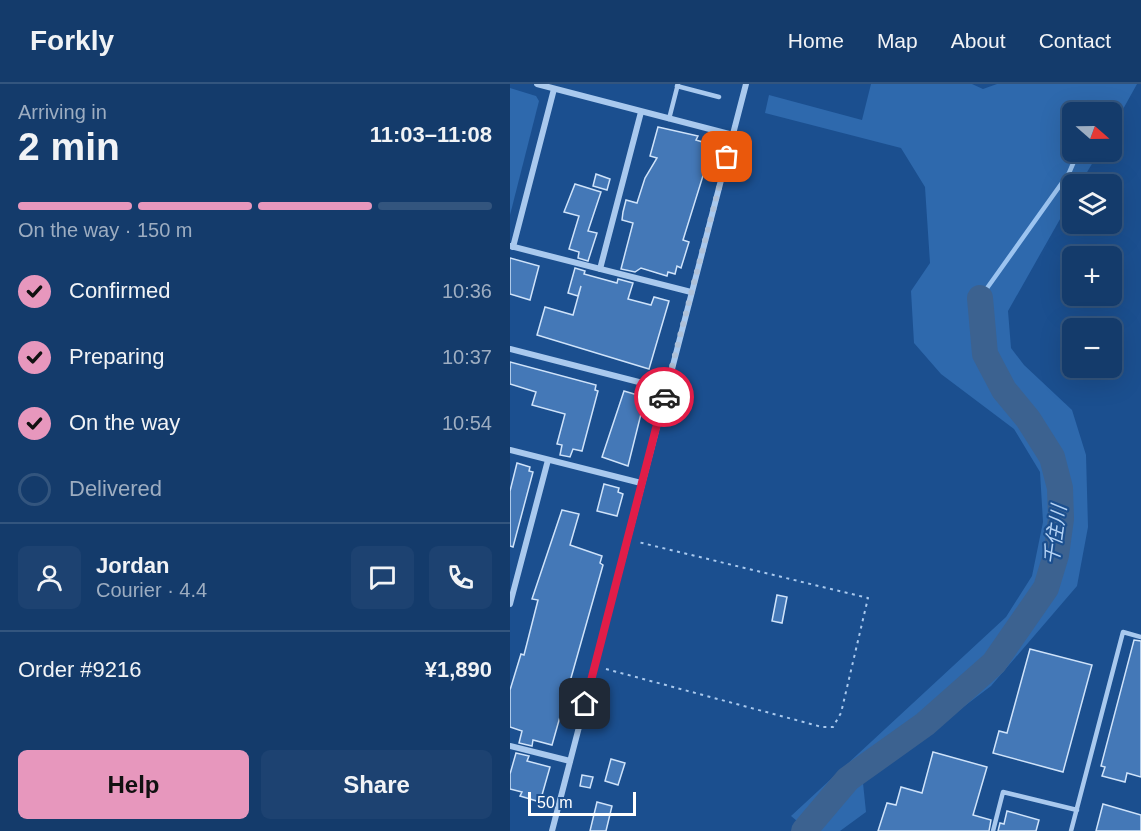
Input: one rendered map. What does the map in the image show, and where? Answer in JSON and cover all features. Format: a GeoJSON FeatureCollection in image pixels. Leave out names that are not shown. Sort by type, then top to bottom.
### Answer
{"type":"FeatureCollection","features":[{"type":"Feature","properties":{"kind":"street"},"geometry":{"type":"LineString","coordinates":[[537,84],[733,135]]}},
{"type":"Feature","properties":{"kind":"street"},"geometry":{"type":"LineString","coordinates":[[552,831],[746,84]]}},
{"type":"Feature","properties":{"kind":"street"},"geometry":{"type":"LineString","coordinates":[[554,88],[512,246],[691,292]]}},
{"type":"Feature","properties":{"kind":"street"},"geometry":{"type":"LineString","coordinates":[[600,269],[641,112]]}},
{"type":"Feature","properties":{"kind":"street"},"geometry":{"type":"LineString","coordinates":[[510,349],[666,389]]}},
{"type":"Feature","properties":{"kind":"street"},"geometry":{"type":"LineString","coordinates":[[510,450],[641,483]]}},
{"type":"Feature","properties":{"kind":"street"},"geometry":{"type":"LineString","coordinates":[[510,604],[548,460]]}},
{"type":"Feature","properties":{"kind":"street"},"geometry":{"type":"LineString","coordinates":[[510,746],[570,762]]}},
{"type":"Feature","properties":{"kind":"lane"},"geometry":{"type":"LineString","coordinates":[[669,119],[678,85],[719,97]]}},
{"type":"Feature","properties":{"kind":"lane"},"geometry":{"type":"LineString","coordinates":[[1071,831],[1123,632],[1141,636]]}},
{"type":"Feature","properties":{"kind":"lane"},"geometry":{"type":"LineString","coordinates":[[993,831],[1003,792],[1077,810]]}},
{"type":"Feature","properties":{"kind":"path"},"geometry":{"type":"LineString","coordinates":[[595,666],[822,727],[834,728],[841,713],[868,598],[627,539]]}},
{"type":"Feature","properties":{"kind":"shaded area"},"geometry":{"type":"Polygon","coordinates":[[[871,84],[972,84],[983,89],[997,84],[1137,84],[1122,111],[1122,102],[1062,102],[1062,162],[1093,162],[1086,174],[1062,174],[1062,216],[1008,311],[1011,348],[1024,365],[1072,410],[1086,455],[1088,527],[1077,586],[991,686],[863,783],[866,812],[840,831],[809,831],[791,816],[1006,617],[1032,576],[1043,522],[1040,472],[1014,429],[941,374],[914,343],[911,291],[930,263],[925,187],[901,148],[765,113],[769,95],[862,120],[871,84]]]}},
{"type":"Feature","properties":{"kind":"shaded area"},"geometry":{"type":"Polygon","coordinates":[[[510,88],[536,96],[539,101],[510,215],[510,88]]]}},
{"type":"Feature","properties":{"kind":"building"},"geometry":{"type":"Polygon","coordinates":[[[658,127],[698,136],[696,140],[709,144],[708,149],[711,150],[683,240],[689,242],[681,268],[677,266],[675,274],[668,272],[667,276],[641,268],[635,272],[621,269],[633,223],[622,220],[626,200],[637,203],[645,178],[657,158],[650,156],[658,127]]]}},
{"type":"Feature","properties":{"kind":"building"},"geometry":{"type":"Polygon","coordinates":[[[596,174],[610,179],[607,190],[593,186],[596,174]]]}},
{"type":"Feature","properties":{"kind":"building"},"geometry":{"type":"Polygon","coordinates":[[[575,184],[601,192],[588,231],[597,233],[588,261],[578,258],[579,252],[569,249],[579,216],[564,212],[575,184]]]}},
{"type":"Feature","properties":{"kind":"building"},"geometry":{"type":"Polygon","coordinates":[[[510,258],[539,266],[530,300],[510,294],[510,258]]]}},
{"type":"Feature","properties":{"kind":"building"},"geometry":{"type":"Polygon","coordinates":[[[575,268],[585,271],[584,274],[617,283],[618,279],[633,283],[628,299],[651,305],[654,297],[669,301],[649,369],[537,335],[545,307],[573,315],[581,286],[578,296],[568,293],[575,268]]]}},
{"type":"Feature","properties":{"kind":"building"},"geometry":{"type":"Polygon","coordinates":[[[510,362],[596,385],[595,390],[598,391],[582,451],[573,449],[570,457],[560,455],[562,445],[557,444],[565,414],[532,405],[536,392],[510,384],[510,362]]]}},
{"type":"Feature","properties":{"kind":"building"},"geometry":{"type":"Polygon","coordinates":[[[624,391],[641,396],[639,404],[643,406],[628,466],[602,457],[624,391]]]}},
{"type":"Feature","properties":{"kind":"building"},"geometry":{"type":"Polygon","coordinates":[[[517,463],[530,467],[529,471],[533,472],[513,547],[510,546],[510,491],[517,463]]]}},
{"type":"Feature","properties":{"kind":"building"},"geometry":{"type":"Polygon","coordinates":[[[604,484],[619,488],[618,492],[623,494],[617,516],[597,511],[604,484]]]}},
{"type":"Feature","properties":{"kind":"building"},"geometry":{"type":"Polygon","coordinates":[[[562,510],[579,514],[570,545],[602,556],[600,563],[603,565],[552,745],[533,740],[532,746],[519,743],[522,731],[510,727],[510,690],[521,654],[524,655],[538,600],[532,599],[562,510]]]}},
{"type":"Feature","properties":{"kind":"building"},"geometry":{"type":"Polygon","coordinates":[[[777,595],[787,597],[782,623],[772,621],[777,595]]]}},
{"type":"Feature","properties":{"kind":"building"},"geometry":{"type":"Polygon","coordinates":[[[1134,640],[1141,641],[1141,777],[1127,773],[1125,782],[1102,776],[1105,767],[1101,766],[1134,640]]]}},
{"type":"Feature","properties":{"kind":"building"},"geometry":{"type":"Polygon","coordinates":[[[1030,649],[1092,665],[1063,772],[993,753],[999,731],[1007,733],[1030,649]]]}},
{"type":"Feature","properties":{"kind":"building"},"geometry":{"type":"Polygon","coordinates":[[[933,752],[987,767],[973,815],[991,820],[989,831],[878,831],[887,803],[896,805],[901,787],[922,793],[933,752]]]}},
{"type":"Feature","properties":{"kind":"building"},"geometry":{"type":"Polygon","coordinates":[[[516,753],[529,756],[527,761],[550,767],[540,802],[520,796],[522,792],[510,789],[510,774],[516,753]]]}},
{"type":"Feature","properties":{"kind":"building"},"geometry":{"type":"Polygon","coordinates":[[[611,759],[625,763],[618,785],[605,781],[611,759]]]}},
{"type":"Feature","properties":{"kind":"building"},"geometry":{"type":"Polygon","coordinates":[[[582,775],[593,777],[590,788],[580,786],[582,775]]]}},
{"type":"Feature","properties":{"kind":"building"},"geometry":{"type":"Polygon","coordinates":[[[597,802],[612,806],[606,831],[590,831],[597,802]]]}},
{"type":"Feature","properties":{"kind":"building"},"geometry":{"type":"Polygon","coordinates":[[[1103,804],[1141,815],[1141,831],[1096,831],[1103,804]]]}},
{"type":"Feature","properties":{"kind":"building"},"geometry":{"type":"Polygon","coordinates":[[[1007,811],[1039,820],[1036,831],[998,831],[1000,823],[1004,824],[1007,811]]]}},
{"type":"Feature","properties":{"kind":"waterway","name":"千住川"},"geometry":{"type":"LineString","coordinates":[[980,298],[1069,173],[1074,162]]}},
{"type":"Feature","properties":{"kind":"waterway","name":"千住川"},"geometry":{"type":"LineString","coordinates":[[804,831],[848,779],[925,724],[994,663],[1046,588],[1056,555],[1061,519],[1060,488],[1052,457],[1028,419],[1004,390],[985,354],[980,298]]}},
{"type":"Feature","properties":{"kind":"way so far"},"geometry":{"type":"LineString","coordinates":[[664,397],[727,157]]}},
{"type":"Feature","properties":{"kind":"route"},"geometry":{"type":"LineString","coordinates":[[585,704],[664,397]]}}]}
